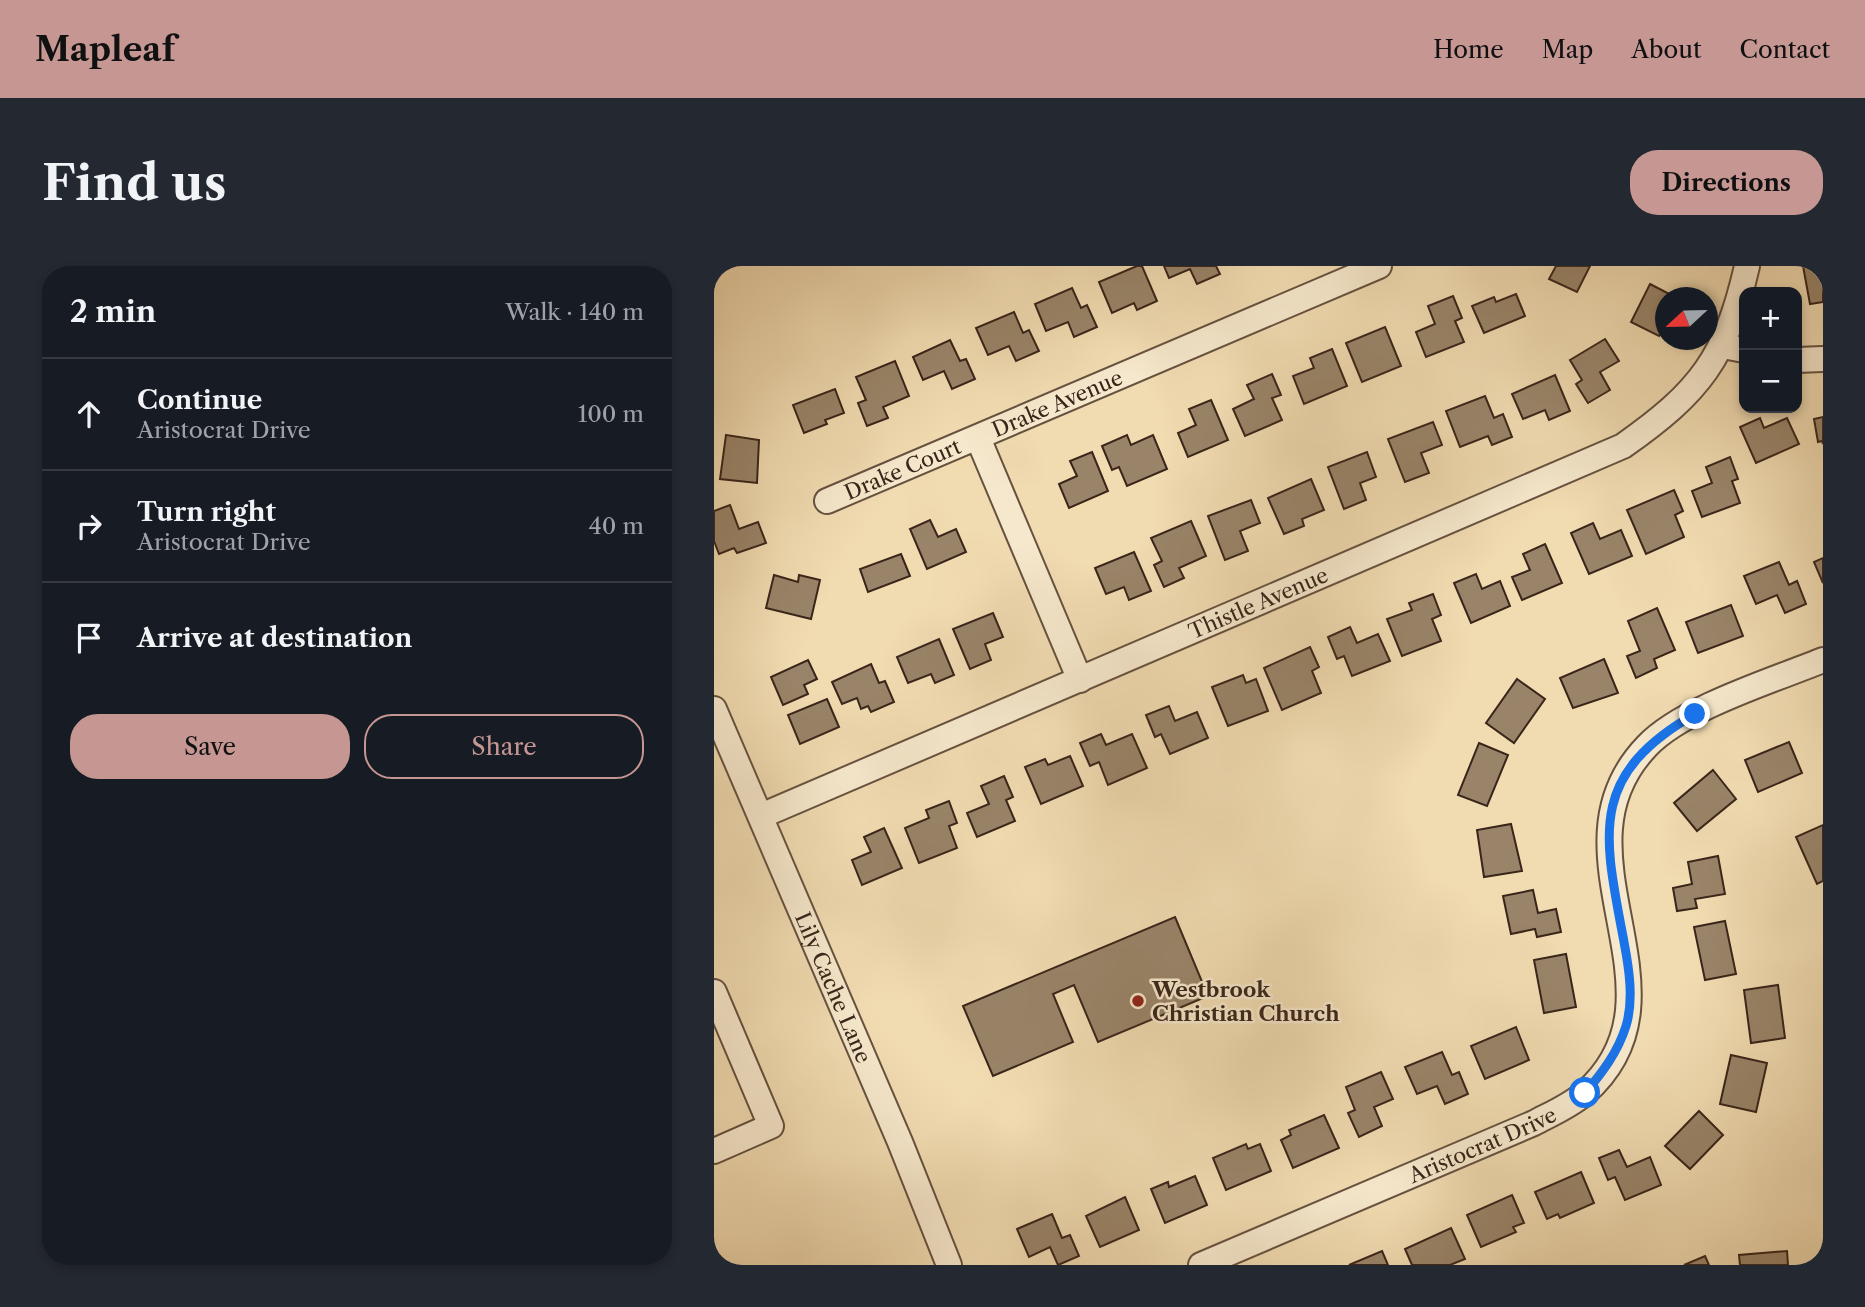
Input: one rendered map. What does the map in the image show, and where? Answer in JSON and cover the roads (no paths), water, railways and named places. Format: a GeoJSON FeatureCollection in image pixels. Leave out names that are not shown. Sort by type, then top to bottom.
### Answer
{"type":"FeatureCollection","features":[{"type":"Feature","properties":{"kind":"street","name":"Drake Avenue"},"geometry":{"type":"LineString","coordinates":[[1080,680],[978,438],[1379,266]]}},
{"type":"Feature","properties":{"kind":"street","name":"Thistle Avenue"},"geometry":{"type":"LineString","coordinates":[[761,817],[1623,446],[1662,419],[1712,366],[1734,348],[1747,266]]}},
{"type":"Feature","properties":{"kind":"street"},"geometry":{"type":"LineString","coordinates":[[1802,360],[1823,359]]}},
{"type":"Feature","properties":{"kind":"street","name":"Drake Court"},"geometry":{"type":"LineString","coordinates":[[827,502],[978,438]]}},
{"type":"Feature","properties":{"kind":"street","name":"Aristocrat Drive"},"geometry":{"type":"LineString","coordinates":[[1201,1265],[1534,1123],[1585,1093],[1605,1070],[1626,1025],[1630,1000],[1628,964],[1608,852],[1609,822],[1614,802],[1631,767],[1647,745],[1695,714],[1823,660]]}},
{"type":"Feature","properties":{"kind":"street","name":"Lily Cache Lane"},"geometry":{"type":"LineString","coordinates":[[714,709],[901,1142],[949,1265]]}},
{"type":"Feature","properties":{"kind":"street"},"geometry":{"type":"LineString","coordinates":[[714,992],[771,1126],[714,1151]]}},
{"type":"Feature","properties":{"kind":"place","name":"Westbrook Christian Church"},"geometry":{"type":"Point","coordinates":[1138,1001]}}]}
